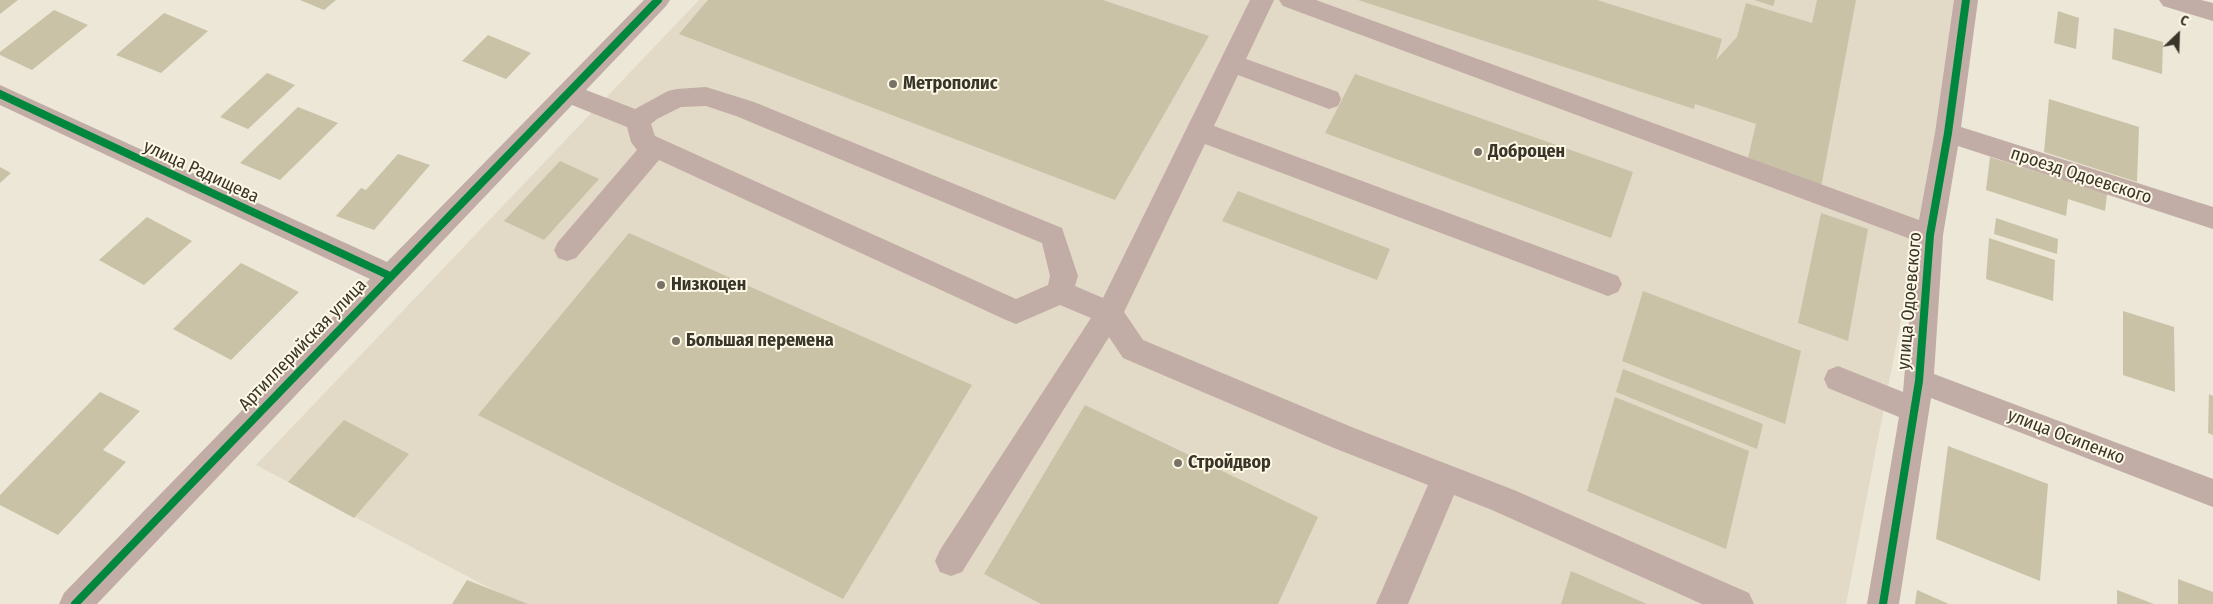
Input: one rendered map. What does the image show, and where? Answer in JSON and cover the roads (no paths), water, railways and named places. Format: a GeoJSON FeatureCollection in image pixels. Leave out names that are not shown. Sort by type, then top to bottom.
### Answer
{"type":"FeatureCollection","features":[{"type":"Feature","properties":{"kind":"street","name":"Артиллерийская улица"},"geometry":{"type":"LineString","coordinates":[[75,604],[567,92],[658,0]]}},
{"type":"Feature","properties":{"kind":"street"},"geometry":{"type":"LineString","coordinates":[[951,561],[1109,313],[1262,0]]}},
{"type":"Feature","properties":{"kind":"street"},"geometry":{"type":"LineString","coordinates":[[1291,0],[1930,235]]}},
{"type":"Feature","properties":{"kind":"street","name":"улица Одоевского"},"geometry":{"type":"LineString","coordinates":[[1882,604],[1919,381],[1930,235],[1948,133],[1966,0]]}},
{"type":"Feature","properties":{"kind":"street"},"geometry":{"type":"LineString","coordinates":[[2171,0],[2213,12]]}},
{"type":"Feature","properties":{"kind":"street"},"geometry":{"type":"LineString","coordinates":[[1232,63],[1329,98]]}},
{"type":"Feature","properties":{"kind":"street"},"geometry":{"type":"LineString","coordinates":[[567,92],[638,121]]}},
{"type":"Feature","properties":{"kind":"street","name":"улица Радищева"},"geometry":{"type":"LineString","coordinates":[[0,94],[390,276]]}},
{"type":"Feature","properties":{"kind":"street"},"geometry":{"type":"LineString","coordinates":[[638,121],[648,112],[677,98],[706,96],[746,109],[1053,236],[1064,276],[1060,292]]}},
{"type":"Feature","properties":{"kind":"street"},"geometry":{"type":"LineString","coordinates":[[638,121],[644,142],[1016,312],[1060,292],[1109,313],[1133,350],[1344,438],[1503,500],[1738,604]]}},
{"type":"Feature","properties":{"kind":"street"},"geometry":{"type":"LineString","coordinates":[[1199,131],[1608,284]]}},
{"type":"Feature","properties":{"kind":"street","name":"проезд Одоевского"},"geometry":{"type":"LineString","coordinates":[[1948,133],[2213,218]]}},
{"type":"Feature","properties":{"kind":"street"},"geometry":{"type":"LineString","coordinates":[[567,250],[655,147]]}},
{"type":"Feature","properties":{"kind":"street"},"geometry":{"type":"LineString","coordinates":[[1838,379],[1914,410]]}},
{"type":"Feature","properties":{"kind":"street","name":"улица Осипенко"},"geometry":{"type":"LineString","coordinates":[[1919,381],[2213,494]]}},
{"type":"Feature","properties":{"kind":"street"},"geometry":{"type":"LineString","coordinates":[[1392,604],[1446,478]]}},
{"type":"Feature","properties":{"kind":"place","name":"Метрополис"},"geometry":{"type":"Point","coordinates":[893,84]}},
{"type":"Feature","properties":{"kind":"place","name":"Доброцен"},"geometry":{"type":"Point","coordinates":[1478,152]}},
{"type":"Feature","properties":{"kind":"place","name":"Низкоцен"},"geometry":{"type":"Point","coordinates":[661,285]}},
{"type":"Feature","properties":{"kind":"place","name":"Большая перемена"},"geometry":{"type":"Point","coordinates":[676,341]}},
{"type":"Feature","properties":{"kind":"place","name":"Стройдвор"},"geometry":{"type":"Point","coordinates":[1178,463]}}]}
